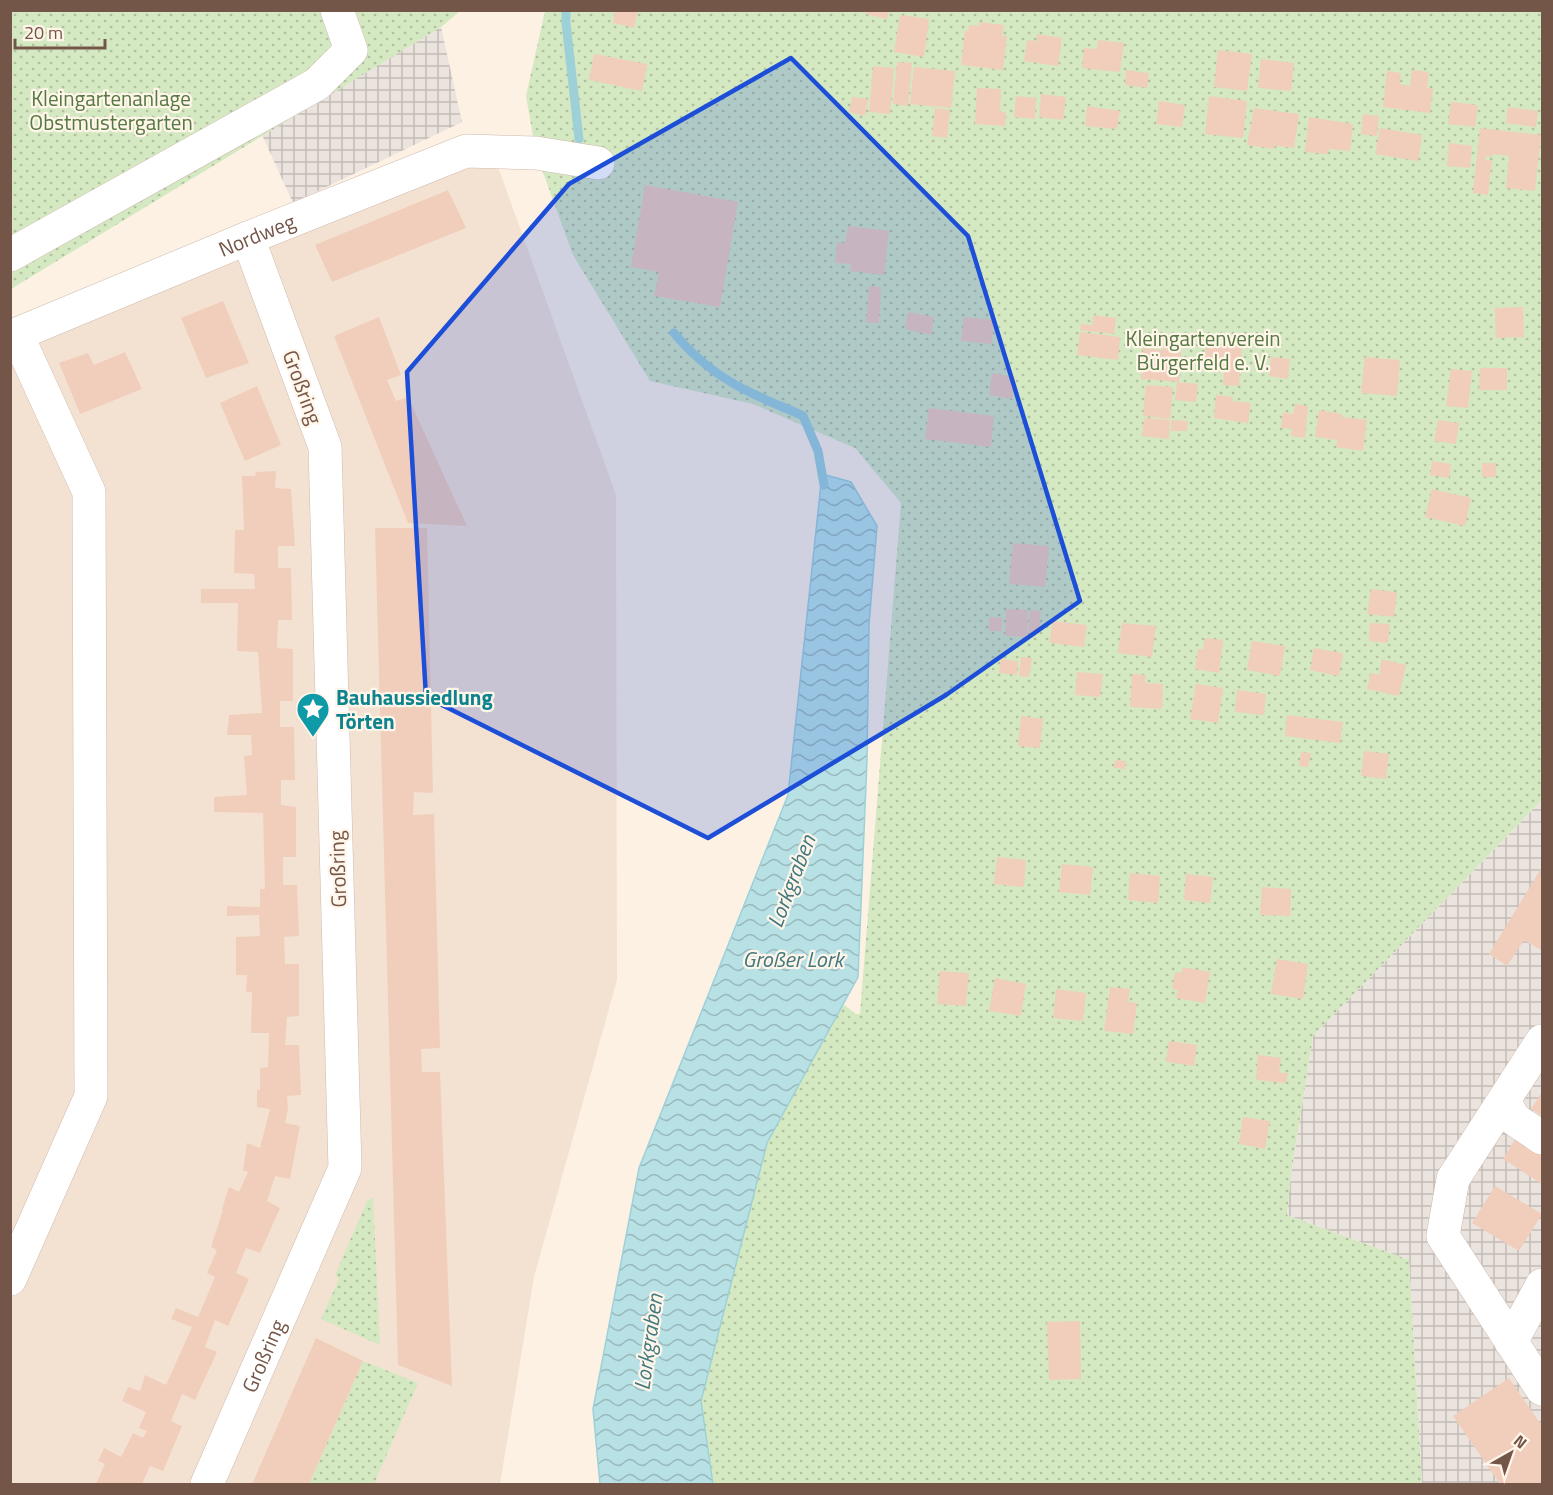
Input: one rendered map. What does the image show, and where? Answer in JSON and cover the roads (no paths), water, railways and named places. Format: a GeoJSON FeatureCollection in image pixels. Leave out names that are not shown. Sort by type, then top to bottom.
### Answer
{"type":"FeatureCollection","features":[{"type":"Feature","properties":{"kind":"street"},"geometry":{"type":"LineString","coordinates":[[10,255],[317,84],[351,50],[337,10]]}},
{"type":"Feature","properties":{"kind":"street","name":"Nordweg"},"geometry":{"type":"LineString","coordinates":[[14,336],[248,238],[466,151],[548,154],[598,163]]}},
{"type":"Feature","properties":{"kind":"street","name":"Großring"},"geometry":{"type":"LineString","coordinates":[[207,1485],[345,1168],[325,447],[248,238]]}},
{"type":"Feature","properties":{"kind":"street"},"geometry":{"type":"LineString","coordinates":[[10,1280],[92,1096],[88,492],[14,336]]}},
{"type":"Feature","properties":{"kind":"street"},"geometry":{"type":"LineString","coordinates":[[1542,1041],[1453,1179],[1443,1236],[1542,1389]]}},
{"type":"Feature","properties":{"kind":"street"},"geometry":{"type":"LineString","coordinates":[[1504,1101],[1514,1119],[1542,1138]]}},
{"type":"Feature","properties":{"kind":"street"},"geometry":{"type":"LineString","coordinates":[[1511,1342],[1542,1285]]}},
{"type":"Feature","properties":{"kind":"water","name":"Großer Lork"},"geometry":{"type":"Polygon","coordinates":[[[822,474],[851,482],[877,526],[869,625],[867,760],[858,977],[767,1143],[701,1401],[713,1484],[600,1484],[593,1409],[639,1168],[788,795],[822,474]]]}},
{"type":"Feature","properties":{"kind":"waterway","name":"Lorkgraben"},"geometry":{"type":"LineString","coordinates":[[566,10],[579,139]]}},
{"type":"Feature","properties":{"kind":"waterway","name":"Lorkgraben"},"geometry":{"type":"LineString","coordinates":[[674,333],[693,353],[724,378],[803,416],[818,451],[824,485]]}},
{"type":"Feature","properties":{"kind":"place","name":"Bauhaussiedlung Törten"},"geometry":{"type":"Point","coordinates":[313,738]}},
{"type":"Feature","properties":{"kind":"park label","name":"Kleingartenanlage Obstmustergarten"},"geometry":{"type":"Point","coordinates":[111,110]}},
{"type":"Feature","properties":{"kind":"park label","name":"Kleingartenverein Bürgerfeld e. V."},"geometry":{"type":"Point","coordinates":[1203,350]}}]}
